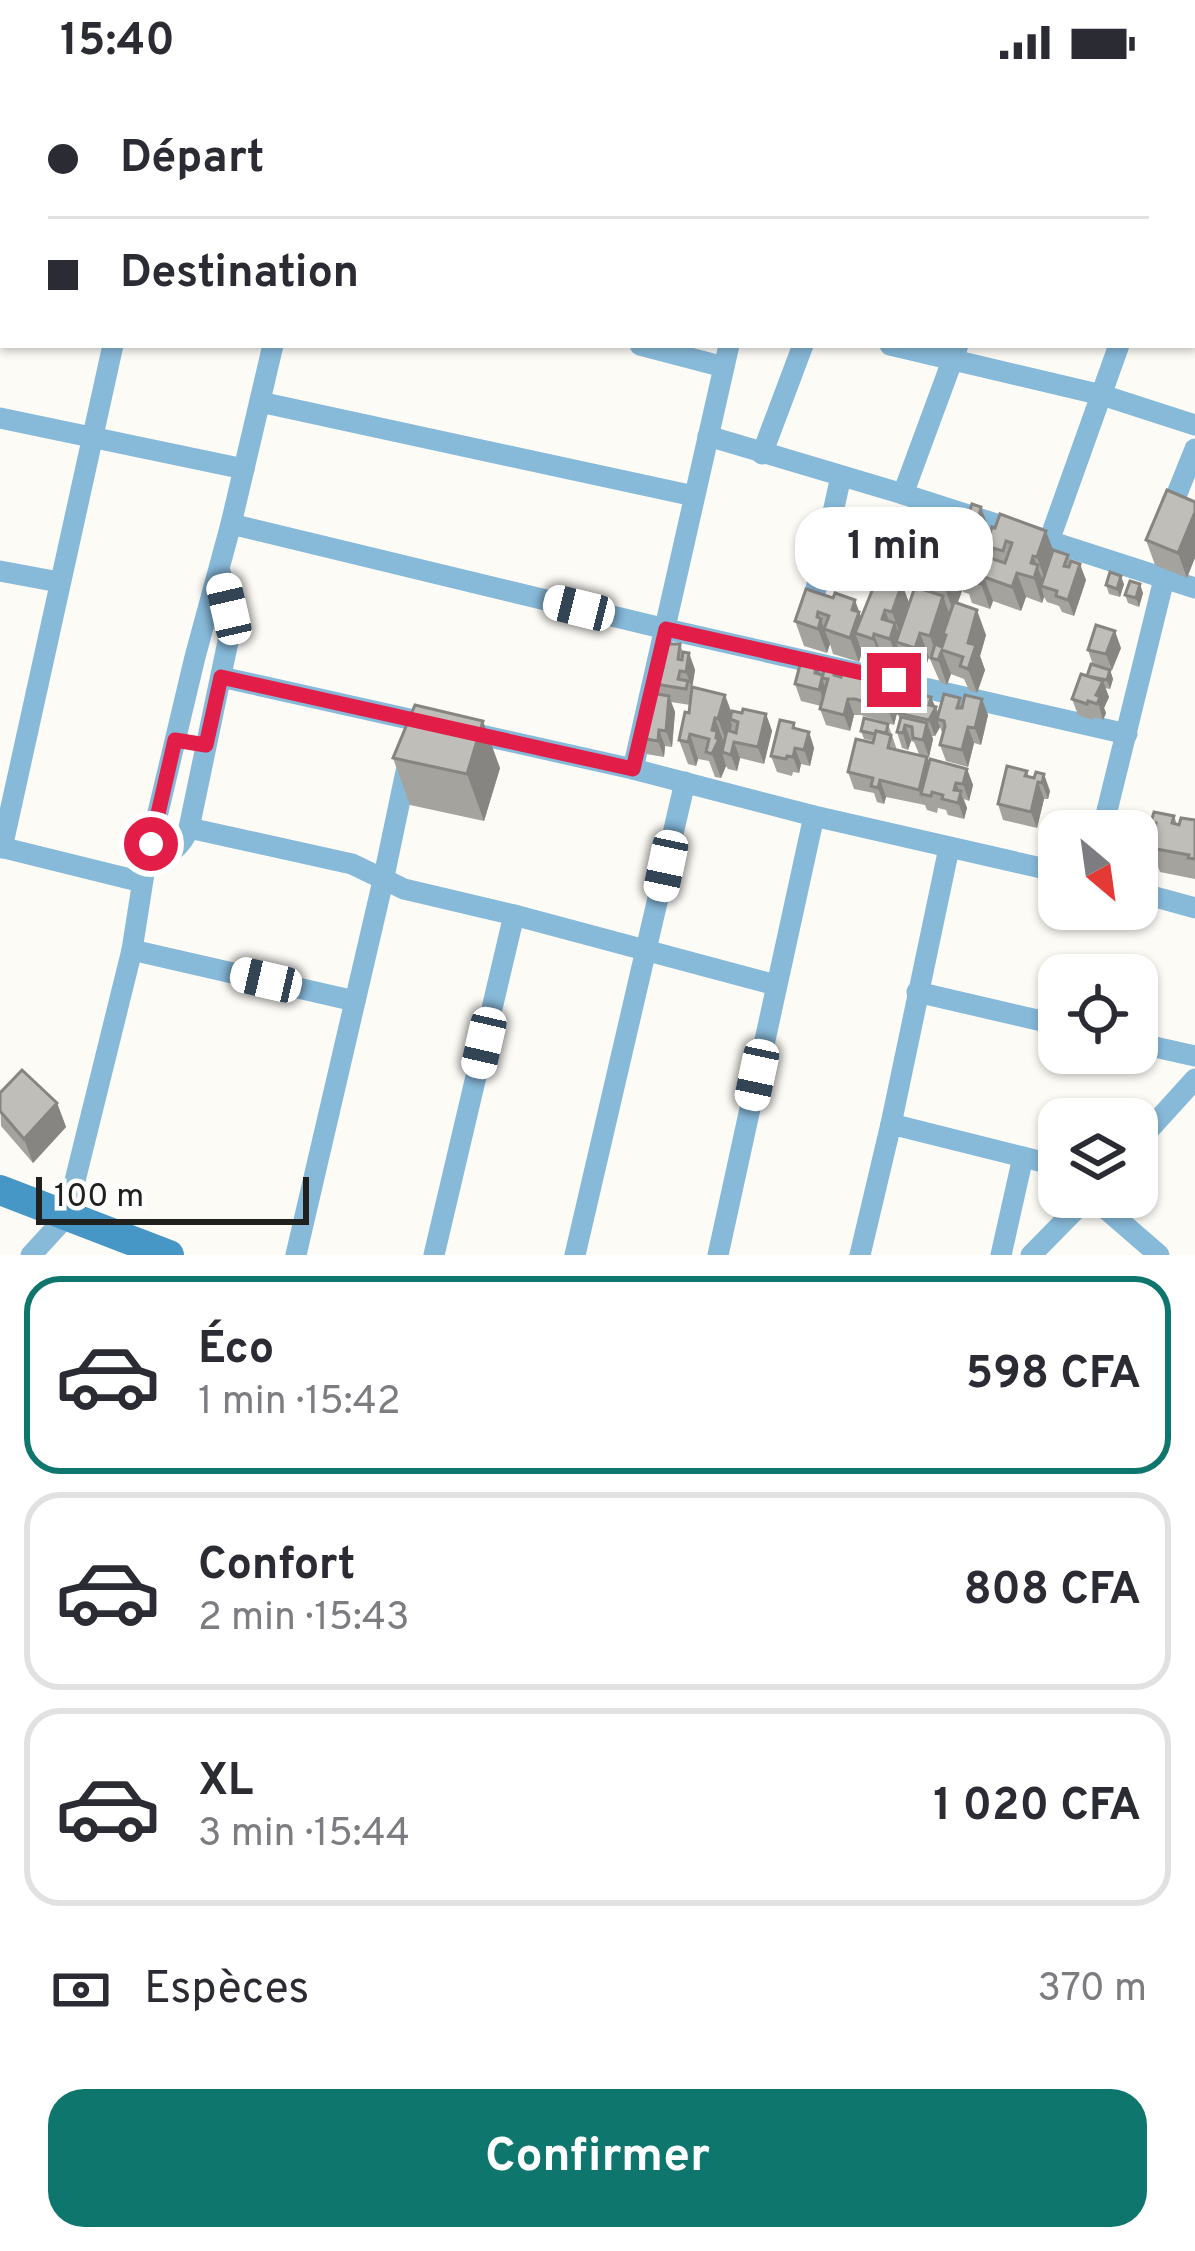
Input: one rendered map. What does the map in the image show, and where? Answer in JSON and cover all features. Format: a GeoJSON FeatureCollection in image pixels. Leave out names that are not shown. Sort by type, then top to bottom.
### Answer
{"type":"FeatureCollection","features":[{"type":"Feature","properties":{"kind":"main road"},"geometry":{"type":"LineString","coordinates":[[0,1190],[169,1255]]}},
{"type":"Feature","properties":{"kind":"street"},"geometry":{"type":"LineString","coordinates":[[112,348],[1,848],[144,875],[181,844],[189,828],[230,622],[219,567]]}},
{"type":"Feature","properties":{"kind":"street"},"geometry":{"type":"LineString","coordinates":[[32,1255],[66,1217],[132,950],[175,740],[272,348]]}},
{"type":"Feature","properties":{"kind":"street"},"geometry":{"type":"LineString","coordinates":[[633,769],[726,356],[663,348]]}},
{"type":"Feature","properties":{"kind":"street"},"geometry":{"type":"LineString","coordinates":[[762,454],[802,348]]}},
{"type":"Feature","properties":{"kind":"street"},"geometry":{"type":"LineString","coordinates":[[918,348],[956,352],[1195,425]]}},
{"type":"Feature","properties":{"kind":"street"},"geometry":{"type":"LineString","coordinates":[[1049,541],[1119,348]]}},
{"type":"Feature","properties":{"kind":"street"},"geometry":{"type":"LineString","coordinates":[[903,494],[956,352]]}},
{"type":"Feature","properties":{"kind":"street"},"geometry":{"type":"LineString","coordinates":[[260,402],[694,496]]}},
{"type":"Feature","properties":{"kind":"street"},"geometry":{"type":"LineString","coordinates":[[0,418],[244,470]]}},
{"type":"Feature","properties":{"kind":"street"},"geometry":{"type":"LineString","coordinates":[[708,436],[1195,588]]}},
{"type":"Feature","properties":{"kind":"street"},"geometry":{"type":"LineString","coordinates":[[1107,810],[1127,734],[1156,576],[1195,449]]}},
{"type":"Feature","properties":{"kind":"street"},"geometry":{"type":"LineString","coordinates":[[801,658],[841,476]]}},
{"type":"Feature","properties":{"kind":"street"},"geometry":{"type":"LineString","coordinates":[[231,524],[1127,734]]}},
{"type":"Feature","properties":{"kind":"street"},"geometry":{"type":"LineString","coordinates":[[0,571],[59,582]]}},
{"type":"Feature","properties":{"kind":"street"},"geometry":{"type":"LineString","coordinates":[[221,677],[633,769],[1038,867]]}},
{"type":"Feature","properties":{"kind":"street"},"geometry":{"type":"LineString","coordinates":[[296,1255],[416,720]]}},
{"type":"Feature","properties":{"kind":"street"},"geometry":{"type":"LineString","coordinates":[[175,740],[206,745]]}},
{"type":"Feature","properties":{"kind":"street"},"geometry":{"type":"LineString","coordinates":[[575,1255],[685,782]]}},
{"type":"Feature","properties":{"kind":"street"},"geometry":{"type":"LineString","coordinates":[[718,1255],[814,816]]}},
{"type":"Feature","properties":{"kind":"street"},"geometry":{"type":"LineString","coordinates":[[189,828],[352,864],[426,895],[776,986]]}},
{"type":"Feature","properties":{"kind":"street"},"geometry":{"type":"LineString","coordinates":[[860,1255],[950,848]]}},
{"type":"Feature","properties":{"kind":"street"},"geometry":{"type":"LineString","coordinates":[[1158,898],[1195,908]]}},
{"type":"Feature","properties":{"kind":"street"},"geometry":{"type":"LineString","coordinates":[[434,1255],[514,916]]}},
{"type":"Feature","properties":{"kind":"street"},"geometry":{"type":"LineString","coordinates":[[132,950],[355,1001]]}},
{"type":"Feature","properties":{"kind":"street"},"geometry":{"type":"LineString","coordinates":[[917,992],[1038,1020]]}},
{"type":"Feature","properties":{"kind":"street"},"geometry":{"type":"LineString","coordinates":[[1158,1048],[1195,1057]]}},
{"type":"Feature","properties":{"kind":"street"},"geometry":{"type":"LineString","coordinates":[[1158,1120],[1195,1079]]}},
{"type":"Feature","properties":{"kind":"street"},"geometry":{"type":"LineString","coordinates":[[891,1124],[1038,1161]]}},
{"type":"Feature","properties":{"kind":"street"},"geometry":{"type":"LineString","coordinates":[[1001,1255],[1023,1157]]}},
{"type":"Feature","properties":{"kind":"street"},"geometry":{"type":"LineString","coordinates":[[1031,1255],[1069,1218]]}},
{"type":"Feature","properties":{"kind":"street"},"geometry":{"type":"LineString","coordinates":[[1115,1218],[1159,1255]]}},
{"type":"Feature","properties":{"kind":"building"},"geometry":{"type":"Polygon","coordinates":[[[1167,490],[1195,502],[1178,553],[1146,540],[1167,490]]]}},
{"type":"Feature","properties":{"kind":"building"},"geometry":{"type":"Polygon","coordinates":[[[972,504],[981,507],[976,531],[989,536],[1000,514],[1046,531],[1031,563],[1038,565],[1034,578],[1017,573],[1012,587],[984,577],[981,584],[963,579],[966,571],[954,567],[969,540],[961,537],[972,504]],[[1006,541],[1003,551],[993,548],[990,558],[1005,563],[1012,543],[1006,541]]]}},
{"type":"Feature","properties":{"kind":"building"},"geometry":{"type":"Polygon","coordinates":[[[923,521],[960,533],[952,556],[938,552],[933,566],[953,567],[945,589],[934,585],[937,577],[927,574],[924,583],[915,581],[918,571],[907,568],[923,521]]]}},
{"type":"Feature","properties":{"kind":"building"},"geometry":{"type":"Polygon","coordinates":[[[844,523],[879,535],[871,558],[836,550],[844,523]]]}},
{"type":"Feature","properties":{"kind":"building"},"geometry":{"type":"Polygon","coordinates":[[[1053,550],[1068,555],[1064,566],[1069,567],[1071,561],[1080,564],[1068,600],[1041,586],[1053,550]]]}},
{"type":"Feature","properties":{"kind":"building"},"geometry":{"type":"Polygon","coordinates":[[[1110,572],[1121,576],[1117,589],[1106,585],[1110,572]]]}},
{"type":"Feature","properties":{"kind":"building"},"geometry":{"type":"Polygon","coordinates":[[[878,576],[902,584],[892,612],[885,610],[882,619],[895,623],[890,639],[855,633],[878,576]]]}},
{"type":"Feature","properties":{"kind":"building"},"geometry":{"type":"Polygon","coordinates":[[[1130,581],[1140,584],[1136,598],[1125,595],[1130,581]]]}},
{"type":"Feature","properties":{"kind":"building"},"geometry":{"type":"Polygon","coordinates":[[[915,587],[943,596],[930,636],[920,633],[915,648],[896,642],[915,587]]]}},
{"type":"Feature","properties":{"kind":"building"},"geometry":{"type":"Polygon","coordinates":[[[806,589],[855,600],[852,610],[859,612],[850,638],[824,629],[829,616],[818,612],[818,629],[795,621],[806,589]]]}},
{"type":"Feature","properties":{"kind":"building"},"geometry":{"type":"Polygon","coordinates":[[[954,602],[977,610],[968,643],[976,645],[968,669],[960,666],[963,657],[942,650],[938,660],[931,658],[935,644],[942,647],[954,602]]]}},
{"type":"Feature","properties":{"kind":"building"},"geometry":{"type":"Polygon","coordinates":[[[1096,625],[1115,631],[1106,654],[1088,650],[1096,625]]]}},
{"type":"Feature","properties":{"kind":"building"},"geometry":{"type":"Polygon","coordinates":[[[662,644],[680,644],[678,659],[682,660],[683,652],[689,653],[686,672],[680,671],[678,679],[688,681],[686,689],[655,684],[658,666],[663,667],[662,644]]]}},
{"type":"Feature","properties":{"kind":"building"},"geometry":{"type":"Polygon","coordinates":[[[801,661],[816,664],[815,673],[823,675],[819,690],[795,684],[801,661]]]}},
{"type":"Feature","properties":{"kind":"building"},"geometry":{"type":"Polygon","coordinates":[[[826,664],[836,666],[834,675],[861,674],[874,677],[872,683],[893,688],[888,709],[848,699],[844,715],[820,709],[828,679],[822,678],[826,664]]]}},
{"type":"Feature","properties":{"kind":"building"},"geometry":{"type":"Polygon","coordinates":[[[1091,664],[1110,670],[1107,680],[1087,676],[1091,664]]]}},
{"type":"Feature","properties":{"kind":"building"},"geometry":{"type":"Polygon","coordinates":[[[1081,674],[1103,681],[1097,704],[1072,699],[1081,674]]]}},
{"type":"Feature","properties":{"kind":"building"},"geometry":{"type":"Polygon","coordinates":[[[692,687],[725,695],[712,730],[719,739],[712,754],[706,752],[709,739],[690,734],[688,742],[679,740],[692,687]]]}},
{"type":"Feature","properties":{"kind":"building"},"geometry":{"type":"Polygon","coordinates":[[[905,691],[931,697],[929,705],[936,707],[929,720],[897,713],[905,691]]]}},
{"type":"Feature","properties":{"kind":"building"},"geometry":{"type":"Polygon","coordinates":[[[651,693],[669,696],[666,731],[659,730],[658,741],[640,738],[651,693]]]}},
{"type":"Feature","properties":{"kind":"building"},"geometry":{"type":"Polygon","coordinates":[[[944,694],[960,698],[957,708],[962,708],[965,695],[982,699],[975,728],[968,727],[962,750],[940,745],[945,726],[937,719],[944,694]]]}},
{"type":"Feature","properties":{"kind":"building"},"geometry":{"type":"Polygon","coordinates":[[[415,705],[483,721],[467,774],[393,758],[415,705]]]}},
{"type":"Feature","properties":{"kind":"building"},"geometry":{"type":"Polygon","coordinates":[[[743,709],[766,714],[758,747],[734,742],[731,755],[722,752],[727,730],[736,733],[738,722],[730,719],[732,711],[742,713],[743,709]]]}},
{"type":"Feature","properties":{"kind":"building"},"geometry":{"type":"Polygon","coordinates":[[[901,717],[927,723],[923,740],[913,738],[912,727],[905,725],[903,733],[897,732],[901,717]]]}},
{"type":"Feature","properties":{"kind":"building"},"geometry":{"type":"Polygon","coordinates":[[[864,718],[888,724],[886,733],[861,731],[864,718]]]}},
{"type":"Feature","properties":{"kind":"building"},"geometry":{"type":"Polygon","coordinates":[[[780,720],[809,732],[804,750],[795,748],[793,757],[786,759],[771,756],[780,720]]]}},
{"type":"Feature","properties":{"kind":"building"},"geometry":{"type":"Polygon","coordinates":[[[876,731],[891,735],[888,748],[927,757],[919,790],[880,780],[878,788],[871,786],[873,778],[848,772],[856,739],[873,743],[876,731]]]}},
{"type":"Feature","properties":{"kind":"building"},"geometry":{"type":"Polygon","coordinates":[[[930,759],[967,769],[963,784],[956,783],[954,790],[961,791],[958,803],[932,792],[931,796],[921,794],[930,759]]]}},
{"type":"Feature","properties":{"kind":"building"},"geometry":{"type":"Polygon","coordinates":[[[1007,766],[1034,778],[1036,772],[1044,774],[1031,812],[998,804],[1007,766]]]}},
{"type":"Feature","properties":{"kind":"building"},"geometry":{"type":"Polygon","coordinates":[[[1158,813],[1174,816],[1172,823],[1179,825],[1181,818],[1195,820],[1195,859],[1158,849],[1158,813]]]}},
{"type":"Feature","properties":{"kind":"building"},"geometry":{"type":"Polygon","coordinates":[[[22,1070],[57,1103],[24,1139],[0,1111],[0,1093],[22,1070]]]}},
{"type":"Feature","properties":{"kind":"route"},"geometry":{"type":"LineString","coordinates":[[151,844],[175,740],[206,745],[221,677],[633,769],[666,629],[894,680]]}}]}
